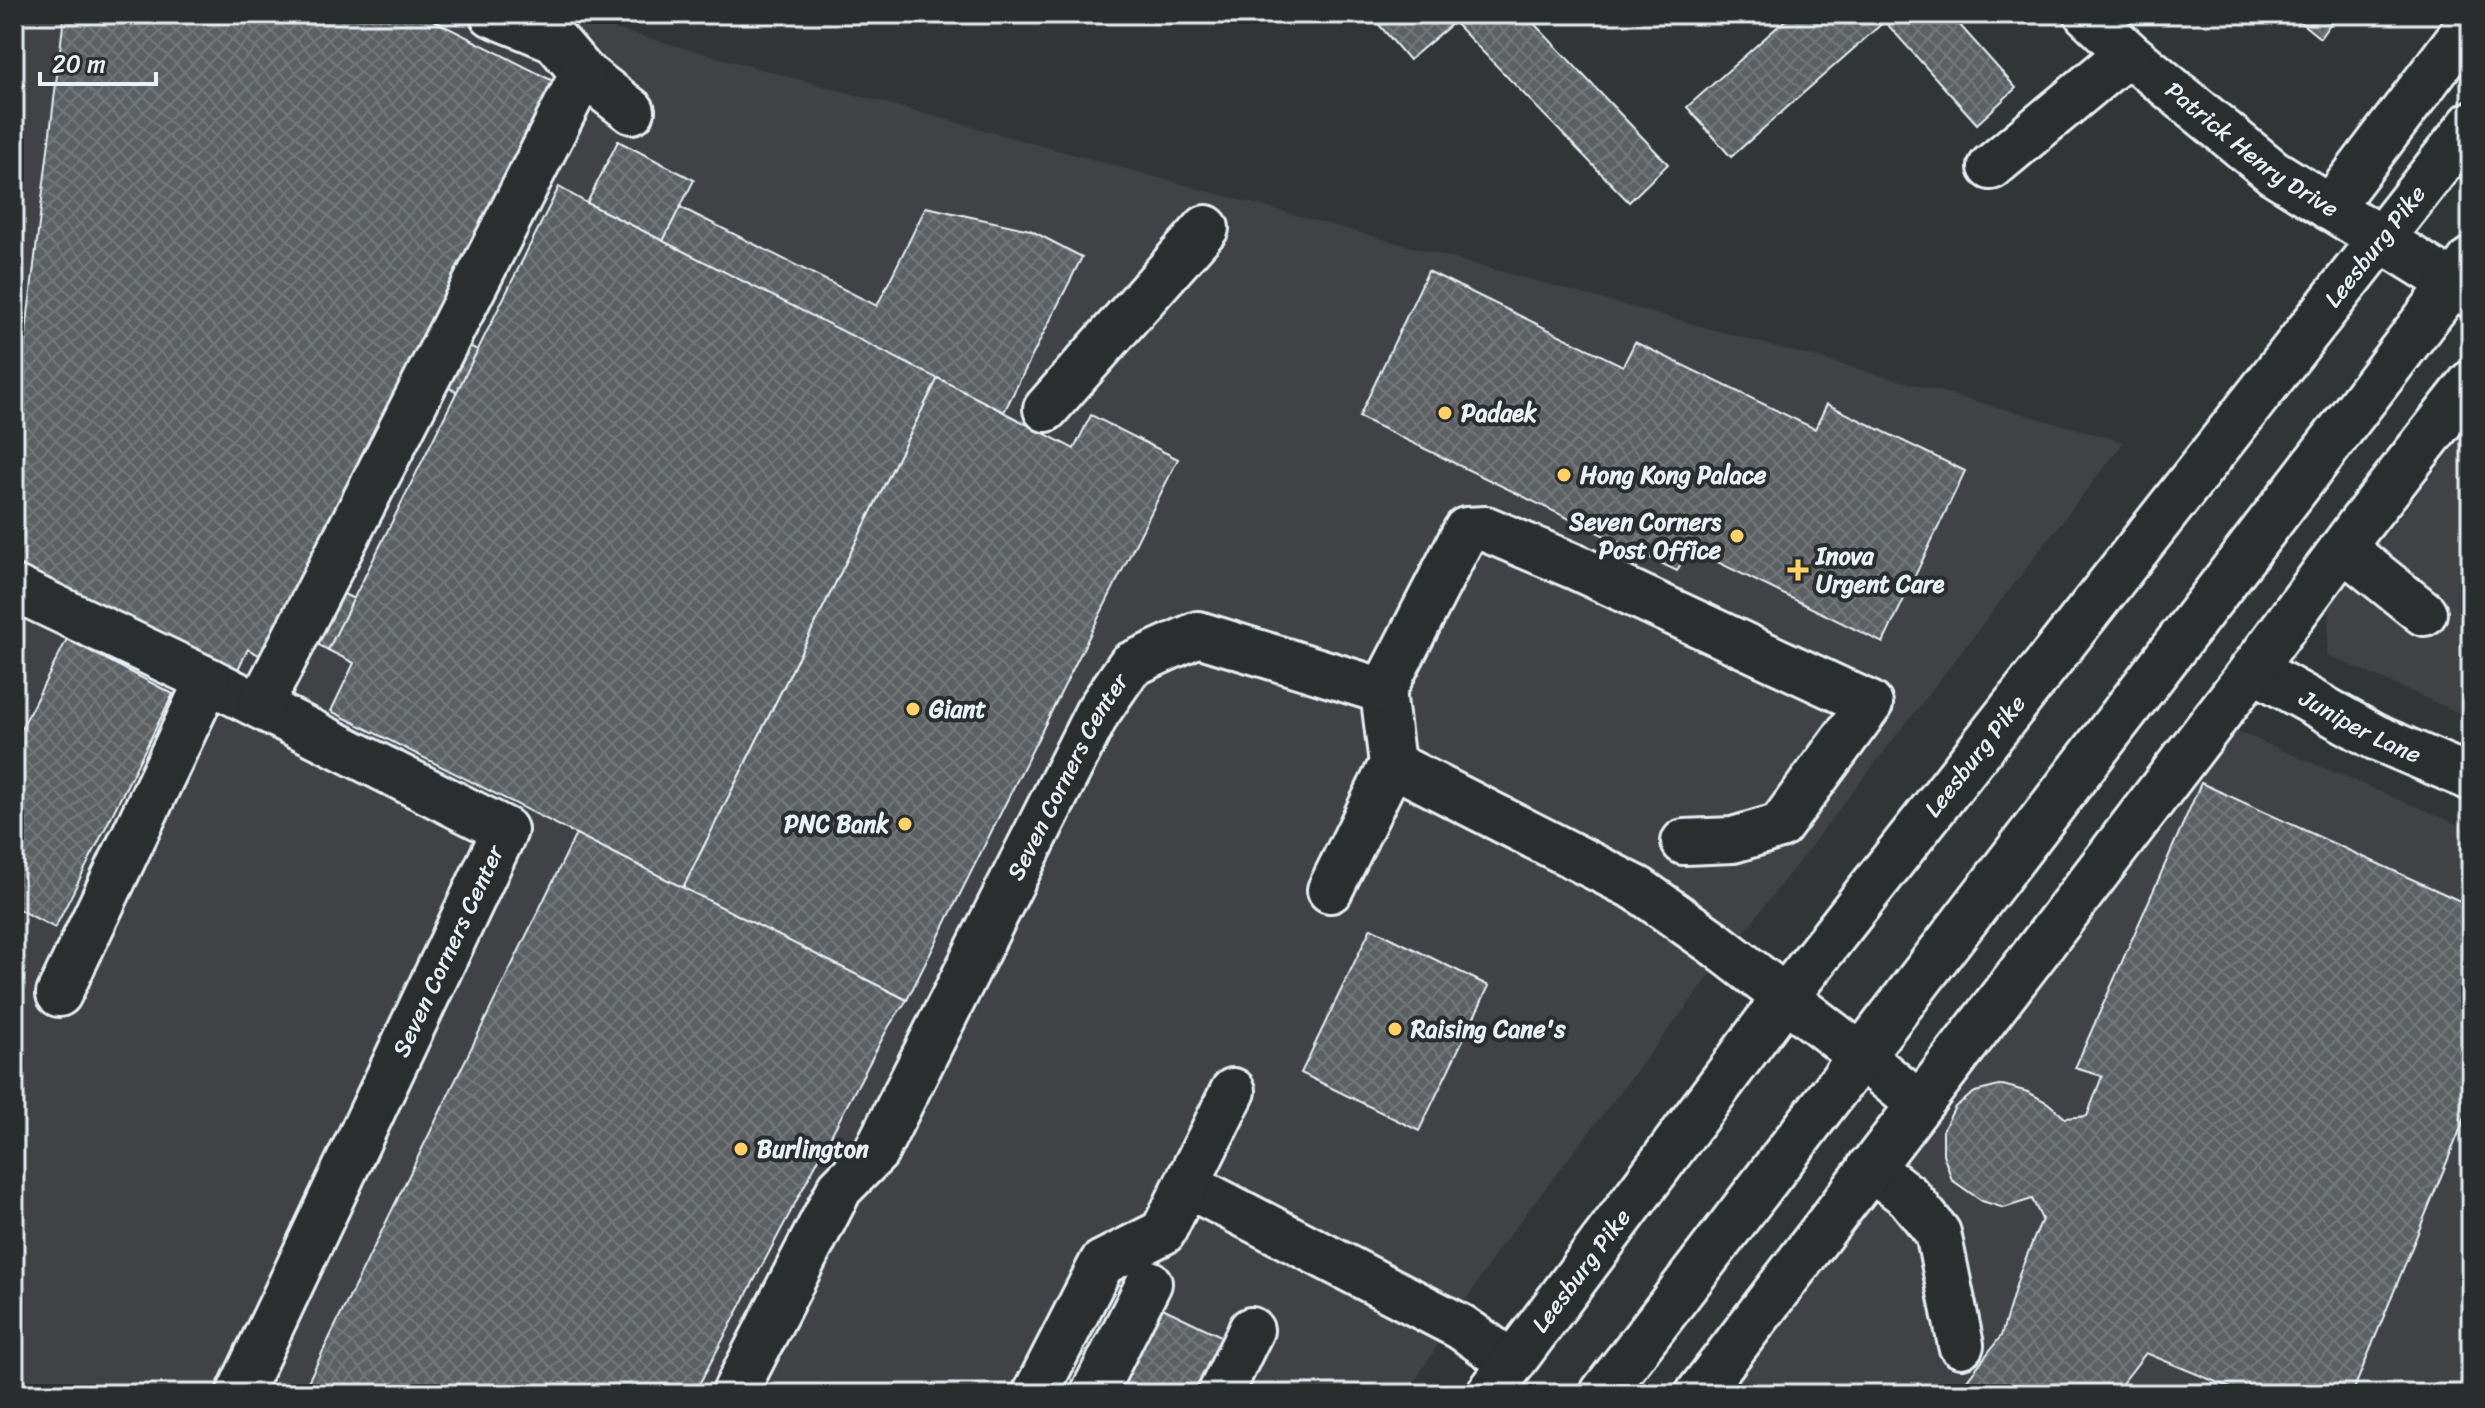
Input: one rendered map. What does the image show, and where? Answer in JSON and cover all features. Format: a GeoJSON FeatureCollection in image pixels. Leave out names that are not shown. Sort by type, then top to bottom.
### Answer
{"type":"FeatureCollection","features":[{"type":"Feature","properties":{"kind":"main road"},"geometry":{"type":"LineString","coordinates":[[492,14],[554,39],[583,73],[632,111]]}},
{"type":"Feature","properties":{"kind":"main road","name":"Patrick Henry Drive"},"geometry":{"type":"LineString","coordinates":[[2087,14],[2128,53],[2273,172],[2380,239],[2465,279]]}},
{"type":"Feature","properties":{"kind":"main road"},"geometry":{"type":"LineString","coordinates":[[2330,208],[2471,22]]}},
{"type":"Feature","properties":{"kind":"main road"},"geometry":{"type":"LineString","coordinates":[[1991,167],[2128,53]]}},
{"type":"Feature","properties":{"kind":"main road"},"geometry":{"type":"LineString","coordinates":[[260,706],[583,73]]}},
{"type":"Feature","properties":{"kind":"main road","name":"Leesburg Pike"},"geometry":{"type":"LineString","coordinates":[[1500,1379],[1784,999],[2471,124]]}},
{"type":"Feature","properties":{"kind":"main road"},"geometry":{"type":"LineString","coordinates":[[1046,409],[1206,228]]}},
{"type":"Feature","properties":{"kind":"main road"},"geometry":{"type":"LineString","coordinates":[[1602,1394],[2465,279]]}},
{"type":"Feature","properties":{"kind":"main road"},"geometry":{"type":"LineString","coordinates":[[1698,1394],[2471,383]]}},
{"type":"Feature","properties":{"kind":"main road"},"geometry":{"type":"LineString","coordinates":[[1330,890],[1392,764],[1383,691],[1466,530],[1486,529],[1578,568],[1870,704],[1780,826],[1733,840],[1684,842]]}},
{"type":"Feature","properties":{"kind":"main road"},"geometry":{"type":"LineString","coordinates":[[2343,548],[2424,613]]}},
{"type":"Feature","properties":{"kind":"main road","name":"Seven Corners Center"},"geometry":{"type":"LineString","coordinates":[[14,588],[208,680],[505,830],[239,1394]]}},
{"type":"Feature","properties":{"kind":"main road","name":"Seven Corners Center"},"geometry":{"type":"LineString","coordinates":[[734,1394],[840,1188],[876,1152],[1097,713],[1130,665],[1198,634],[1383,691]]}},
{"type":"Feature","properties":{"kind":"main road","name":"Juniper Lane"},"geometry":{"type":"LineString","coordinates":[[2253,669],[2375,737],[2471,778]]}},
{"type":"Feature","properties":{"kind":"main road"},"geometry":{"type":"LineString","coordinates":[[59,994],[208,680]]}},
{"type":"Feature","properties":{"kind":"main road"},"geometry":{"type":"LineString","coordinates":[[1392,764],[1638,889],[1713,942],[1919,1104]]}},
{"type":"Feature","properties":{"kind":"main road"},"geometry":{"type":"LineString","coordinates":[[1035,1394],[1102,1263],[1163,1232],[1233,1091]]}},
{"type":"Feature","properties":{"kind":"main road"},"geometry":{"type":"LineString","coordinates":[[1870,1167],[1908,1196],[1938,1233],[1961,1345]]}},
{"type":"Feature","properties":{"kind":"main road"},"geometry":{"type":"LineString","coordinates":[[1187,1185],[1461,1327],[1500,1379]]}},
{"type":"Feature","properties":{"kind":"main road"},"geometry":{"type":"LineString","coordinates":[[1093,1394],[1149,1283]]}},
{"type":"Feature","properties":{"kind":"main road"},"geometry":{"type":"LineString","coordinates":[[1220,1394],[1251,1330]]}},
{"type":"Feature","properties":{"kind":"shaded area"},"geometry":{"type":"Polygon","coordinates":[[[14,14],[590,14],[611,28],[2124,442],[1497,1251],[1407,1394],[14,1394],[14,14]]]}},
{"type":"Feature","properties":{"kind":"shaded area"},"geometry":{"type":"Polygon","coordinates":[[[2471,425],[2471,718],[2327,655],[2330,606],[2471,425]]]}},
{"type":"Feature","properties":{"kind":"shaded area"},"geometry":{"type":"Polygon","coordinates":[[[2225,726],[2471,830],[2471,1394],[1722,1394],[2225,726]]]}},
{"type":"Feature","properties":{"kind":"building"},"geometry":{"type":"Polygon","coordinates":[[[1370,14],[1446,14],[1453,23],[1409,60],[1370,14]]]}},
{"type":"Feature","properties":{"kind":"building"},"geometry":{"type":"Polygon","coordinates":[[[1446,14],[1525,14],[1668,164],[1629,202],[1446,14]]]}},
{"type":"Feature","properties":{"kind":"building"},"geometry":{"type":"Polygon","coordinates":[[[1792,14],[1878,14],[1885,21],[1731,157],[1687,107],[1792,14]]]}},
{"type":"Feature","properties":{"kind":"building"},"geometry":{"type":"Polygon","coordinates":[[[1878,14],[1950,14],[2016,88],[1977,124],[1878,14]]]}},
{"type":"Feature","properties":{"kind":"building"},"geometry":{"type":"Polygon","coordinates":[[[2290,14],[2337,14],[2320,38],[2290,14]]]}},
{"type":"Feature","properties":{"kind":"building"},"geometry":{"type":"Polygon","coordinates":[[[64,17],[429,18],[559,84],[440,333],[478,350],[457,392],[417,373],[315,580],[354,599],[328,650],[288,628],[270,661],[248,649],[233,679],[14,571],[14,431],[64,17]]]}},
{"type":"Feature","properties":{"kind":"building"},"geometry":{"type":"Polygon","coordinates":[[[618,141],[694,180],[663,241],[587,203],[618,141]]]}},
{"type":"Feature","properties":{"kind":"building"},"geometry":{"type":"Polygon","coordinates":[[[559,187],[938,378],[683,888],[331,711],[354,663],[328,650],[559,187]]]}},
{"type":"Feature","properties":{"kind":"building"},"geometry":{"type":"Polygon","coordinates":[[[680,207],[877,306],[926,207],[1030,230],[1082,257],[1004,412],[663,241],[680,207]]]}},
{"type":"Feature","properties":{"kind":"building"},"geometry":{"type":"Polygon","coordinates":[[[1428,271],[1623,366],[1635,342],[1815,429],[1827,404],[1965,471],[1883,643],[1689,548],[1677,571],[1359,417],[1428,271]]]}},
{"type":"Feature","properties":{"kind":"building","name":"Giant"},"geometry":{"type":"Polygon","coordinates":[[[938,378],[1074,449],[1091,415],[1178,459],[907,1000],[683,888],[938,378]]]}},
{"type":"Feature","properties":{"kind":"building"},"geometry":{"type":"Polygon","coordinates":[[[67,639],[173,694],[55,928],[14,907],[14,743],[67,639]]]}},
{"type":"Feature","properties":{"kind":"building"},"geometry":{"type":"Polygon","coordinates":[[[2201,783],[2471,906],[2471,1103],[2352,1394],[2245,1394],[2146,1353],[2114,1394],[1956,1394],[2001,1336],[2020,1272],[2042,1219],[2032,1199],[2004,1208],[1982,1201],[1952,1180],[1943,1154],[1943,1130],[1955,1107],[1975,1092],[2003,1085],[2028,1092],[2048,1103],[2065,1118],[2087,1116],[2102,1076],[2075,1068],[2201,783]]]}},
{"type":"Feature","properties":{"kind":"building"},"geometry":{"type":"Polygon","coordinates":[[[576,834],[907,1000],[889,1026],[694,1394],[302,1394],[576,834]]]}},
{"type":"Feature","properties":{"kind":"building","name":"Raising Cane's"},"geometry":{"type":"Polygon","coordinates":[[[1371,928],[1489,986],[1419,1131],[1301,1073],[1371,928]]]}},
{"type":"Feature","properties":{"kind":"building"},"geometry":{"type":"Polygon","coordinates":[[[1150,1302],[1223,1337],[1196,1394],[1107,1394],[1150,1302]]]}},
{"type":"Feature","properties":{"kind":"place","name":"Padaek"},"geometry":{"type":"Point","coordinates":[1445,413]}},
{"type":"Feature","properties":{"kind":"place","name":"Hong Kong Palace"},"geometry":{"type":"Point","coordinates":[1564,475]}},
{"type":"Feature","properties":{"kind":"place","name":"Seven Corners Post Office"},"geometry":{"type":"Point","coordinates":[1737,536]}},
{"type":"Feature","properties":{"kind":"place","name":"Inova Urgent Care"},"geometry":{"type":"Point","coordinates":[1798,570]}},
{"type":"Feature","properties":{"kind":"place","name":"Giant"},"geometry":{"type":"Point","coordinates":[913,709]}},
{"type":"Feature","properties":{"kind":"place","name":"PNC Bank"},"geometry":{"type":"Point","coordinates":[905,824]}},
{"type":"Feature","properties":{"kind":"place","name":"Raising Cane's"},"geometry":{"type":"Point","coordinates":[1395,1029]}},
{"type":"Feature","properties":{"kind":"place","name":"Burlington"},"geometry":{"type":"Point","coordinates":[741,1149]}}]}
